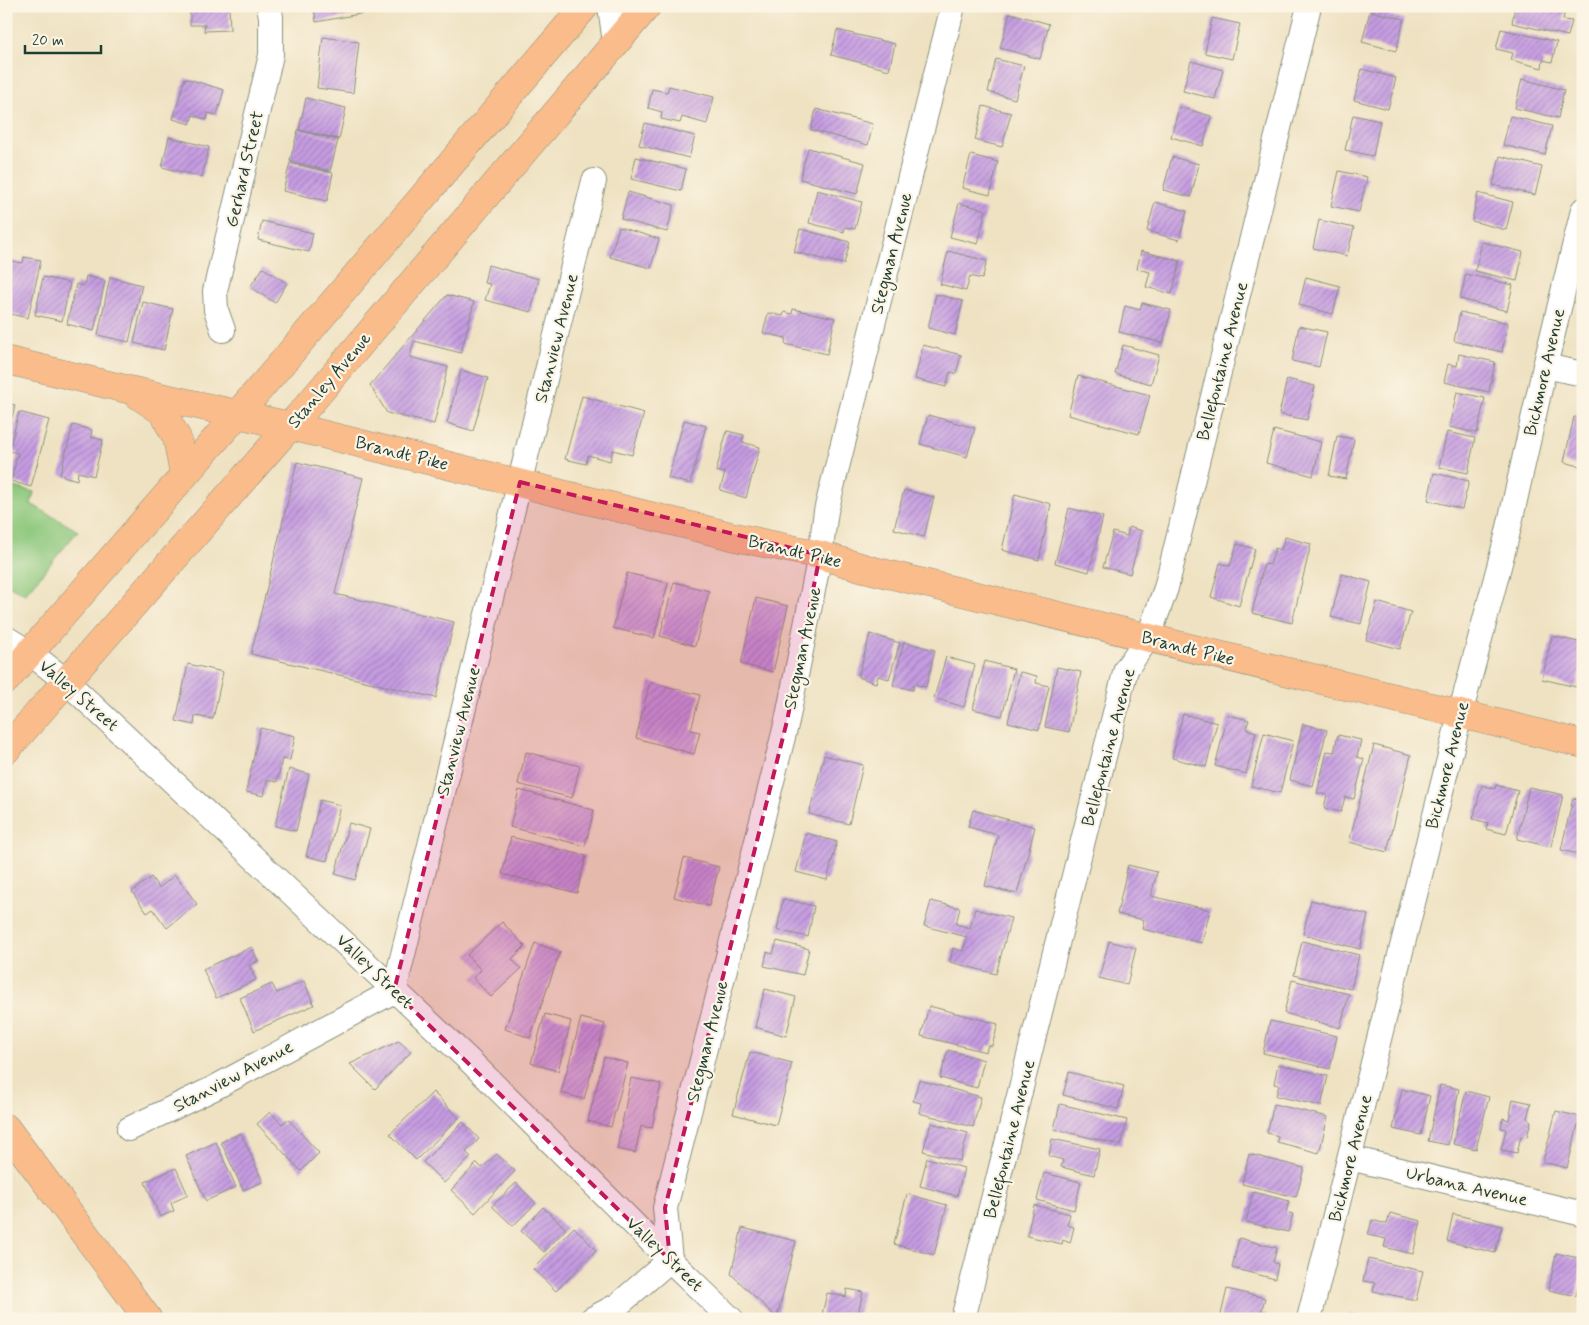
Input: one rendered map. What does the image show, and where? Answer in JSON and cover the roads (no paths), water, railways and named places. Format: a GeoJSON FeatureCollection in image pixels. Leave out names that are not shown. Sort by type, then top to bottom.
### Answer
{"type":"FeatureCollection","features":[{"type":"Feature","properties":{"kind":"main road"},"geometry":{"type":"LineString","coordinates":[[6,680],[238,414],[584,6]]}},
{"type":"Feature","properties":{"kind":"main road","name":"Stanley Avenue"},"geometry":{"type":"LineString","coordinates":[[6,750],[290,426],[647,6]]}},
{"type":"Feature","properties":{"kind":"main road","name":"Brandt Pike"},"geometry":{"type":"LineString","coordinates":[[6,360],[520,482],[735,537],[820,556],[1583,744]]}},
{"type":"Feature","properties":{"kind":"main road"},"geometry":{"type":"LineString","coordinates":[[130,390],[162,411],[177,438],[184,475]]}},
{"type":"Feature","properties":{"kind":"main road"},"geometry":{"type":"LineString","coordinates":[[6,1128],[148,1319]]}},
{"type":"Feature","properties":{"kind":"street","name":"Gerhard Street"},"geometry":{"type":"LineString","coordinates":[[223,330],[216,310],[215,291],[271,55],[270,6]]}},
{"type":"Feature","properties":{"kind":"street"},"geometry":{"type":"LineString","coordinates":[[610,6],[616,43]]}},
{"type":"Feature","properties":{"kind":"street","name":"Stegman Avenue"},"geometry":{"type":"LineString","coordinates":[[670,1260],[665,1208],[778,756],[820,556],[826,511],[952,6]]}},
{"type":"Feature","properties":{"kind":"street","name":"Bellefontaine Avenue"},"geometry":{"type":"LineString","coordinates":[[963,1319],[1126,669],[1148,638],[1166,588],[1309,6]]}},
{"type":"Feature","properties":{"kind":"street","name":"Stanview Avenue"},"geometry":{"type":"LineString","coordinates":[[129,1129],[214,1088],[394,990],[594,182]]}},
{"type":"Feature","properties":{"kind":"street","name":"Bickmore Avenue"},"geometry":{"type":"LineString","coordinates":[[1309,1319],[1460,715],[1507,536],[1545,366],[1583,210]]}},
{"type":"Feature","properties":{"kind":"street"},"geometry":{"type":"LineString","coordinates":[[1545,366],[1583,374]]}},
{"type":"Feature","properties":{"kind":"street","name":"Valley Street"},"geometry":{"type":"LineString","coordinates":[[6,638],[30,653],[66,681],[270,871],[472,1063],[731,1319]]}},
{"type":"Feature","properties":{"kind":"street","name":"Urbana Avenue"},"geometry":{"type":"LineString","coordinates":[[1350,1158],[1583,1214]]}},
{"type":"Feature","properties":{"kind":"street"},"geometry":{"type":"LineString","coordinates":[[592,1319],[618,1305],[670,1260]]}}]}
